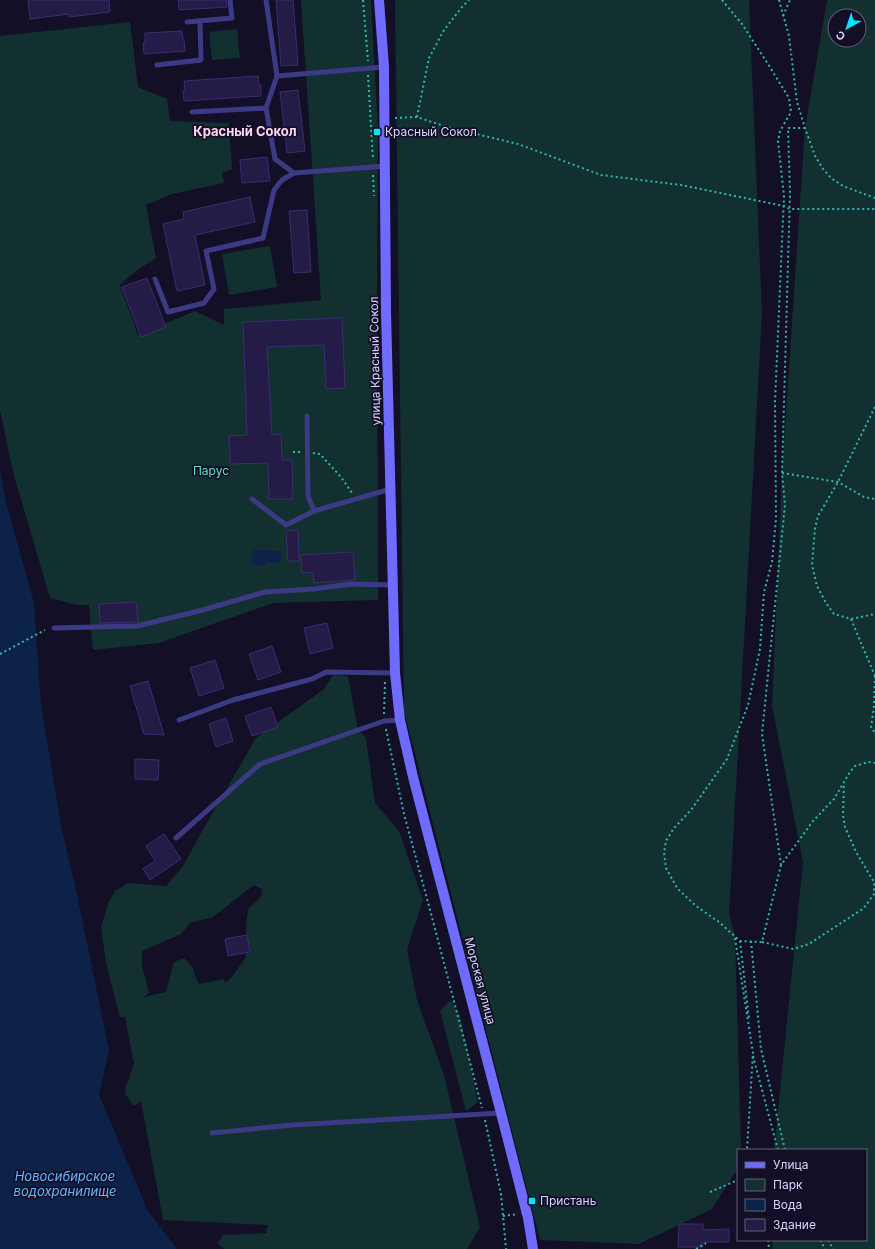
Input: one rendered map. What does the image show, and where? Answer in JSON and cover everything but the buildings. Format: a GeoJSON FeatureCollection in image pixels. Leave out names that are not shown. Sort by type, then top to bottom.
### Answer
{"type":"FeatureCollection","features":[{"type":"Feature","properties":{"kind":"street","name":"улица Красный Сокол"},"geometry":{"type":"LineString","coordinates":[[379,0],[384,67],[386,312],[395,673],[400,720]]}},
{"type":"Feature","properties":{"kind":"street","name":"Морская улица"},"geometry":{"type":"LineString","coordinates":[[400,720],[413,777],[528,1218],[533,1249]]}},
{"type":"Feature","properties":{"kind":"lane"},"geometry":{"type":"LineString","coordinates":[[187,22],[232,18],[230,0]]}},
{"type":"Feature","properties":{"kind":"lane"},"geometry":{"type":"LineString","coordinates":[[266,0],[277,76],[266,108],[275,159],[294,173]]}},
{"type":"Feature","properties":{"kind":"lane"},"geometry":{"type":"LineString","coordinates":[[157,65],[200,60],[200,21]]}},
{"type":"Feature","properties":{"kind":"lane"},"geometry":{"type":"LineString","coordinates":[[277,76],[384,67]]}},
{"type":"Feature","properties":{"kind":"lane"},"geometry":{"type":"LineString","coordinates":[[192,112],[266,108]]}},
{"type":"Feature","properties":{"kind":"lane"},"geometry":{"type":"LineString","coordinates":[[155,278],[168,312],[204,303],[214,289],[206,251],[263,238],[274,190],[282,180],[294,173],[386,166]]}},
{"type":"Feature","properties":{"kind":"lane"},"geometry":{"type":"LineString","coordinates":[[307,416],[308,496],[314,511]]}},
{"type":"Feature","properties":{"kind":"lane"},"geometry":{"type":"LineString","coordinates":[[252,499],[286,525],[314,511],[391,489]]}},
{"type":"Feature","properties":{"kind":"lane"},"geometry":{"type":"LineString","coordinates":[[54,628],[137,626],[199,611],[264,592],[314,589],[351,584],[393,585]]}},
{"type":"Feature","properties":{"kind":"lane"},"geometry":{"type":"LineString","coordinates":[[179,720],[233,700],[312,679],[326,672],[395,673]]}},
{"type":"Feature","properties":{"kind":"lane"},"geometry":{"type":"LineString","coordinates":[[176,838],[260,764],[384,721],[400,720]]}},
{"type":"Feature","properties":{"kind":"lane"},"geometry":{"type":"LineString","coordinates":[[212,1133],[293,1125],[501,1113]]}},
{"type":"Feature","properties":{"kind":"path"},"geometry":{"type":"LineString","coordinates":[[363,0],[368,68],[374,198]]}},
{"type":"Feature","properties":{"kind":"path"},"geometry":{"type":"LineString","coordinates":[[418,117],[429,58],[444,30],[469,0]]}},
{"type":"Feature","properties":{"kind":"path"},"geometry":{"type":"LineString","coordinates":[[722,0],[742,24],[789,98],[791,112],[780,131],[778,141],[784,206],[775,402],[776,519],[772,562],[764,592],[760,649],[748,705],[727,759],[691,810],[674,828],[666,841],[664,853],[666,868],[677,888],[696,906],[719,922],[740,941],[762,942],[794,949],[809,944],[864,908],[874,894],[874,882],[856,852],[845,827],[843,815],[844,782]]}},
{"type":"Feature","properties":{"kind":"path"},"geometry":{"type":"LineString","coordinates":[[779,0],[789,36],[798,102],[815,156],[822,169],[831,178],[843,186],[875,198]]}},
{"type":"Feature","properties":{"kind":"path"},"geometry":{"type":"LineString","coordinates":[[783,16],[790,0]]}},
{"type":"Feature","properties":{"kind":"path"},"geometry":{"type":"LineString","coordinates":[[385,119],[418,117],[447,127],[518,144],[601,175],[681,185],[784,206],[790,209],[875,209]]}},
{"type":"Feature","properties":{"kind":"path"},"geometry":{"type":"LineString","coordinates":[[762,942],[781,865],[762,734],[785,505],[782,473],[790,209],[790,152],[788,128],[805,128]]}},
{"type":"Feature","properties":{"kind":"path"},"geometry":{"type":"LineString","coordinates":[[875,407],[838,482],[818,516],[815,528],[812,565],[817,586],[834,614],[851,619],[875,614]]}},
{"type":"Feature","properties":{"kind":"path"},"geometry":{"type":"LineString","coordinates":[[293,452],[320,454],[341,477],[357,499]]}},
{"type":"Feature","properties":{"kind":"path"},"geometry":{"type":"LineString","coordinates":[[782,473],[838,482],[864,497],[875,499]]}},
{"type":"Feature","properties":{"kind":"path"},"geometry":{"type":"LineString","coordinates":[[851,619],[875,676],[874,706],[871,727],[875,733]]}},
{"type":"Feature","properties":{"kind":"path"},"geometry":{"type":"LineString","coordinates":[[0,654],[45,630]]}},
{"type":"Feature","properties":{"kind":"path"},"geometry":{"type":"LineString","coordinates":[[384,673],[384,721],[404,814],[430,906],[484,1114],[501,1194],[506,1249]]}},
{"type":"Feature","properties":{"kind":"path"},"geometry":{"type":"LineString","coordinates":[[781,865],[813,821],[834,799],[855,766],[868,762],[875,763]]}},
{"type":"Feature","properties":{"kind":"path"},"geometry":{"type":"LineString","coordinates":[[734,936],[753,1053],[778,1149]]}},
{"type":"Feature","properties":{"kind":"path"},"geometry":{"type":"LineString","coordinates":[[740,941],[753,1053],[747,1149]]}},
{"type":"Feature","properties":{"kind":"path"},"geometry":{"type":"LineString","coordinates":[[751,942],[761,1048],[785,1149]]}},
{"type":"Feature","properties":{"kind":"path"},"geometry":{"type":"LineString","coordinates":[[710,1192],[737,1180]]}},
{"type":"Feature","properties":{"kind":"path"},"geometry":{"type":"LineString","coordinates":[[696,1249],[706,1243]]}},
{"type":"Feature","properties":{"kind":"green space","name":"Парус"},"geometry":{"type":"Polygon","coordinates":[[[301,0],[371,0],[378,131],[378,600],[273,603],[159,643],[93,650],[89,605],[77,605],[50,598],[13,472],[0,410],[0,36],[130,22],[138,87],[167,99],[170,121],[229,123],[232,169],[222,173],[224,183],[172,194],[146,205],[156,258],[137,270],[120,285],[138,335],[195,311],[224,325],[224,309],[321,300],[301,0]]]}},
{"type":"Feature","properties":{"kind":"green space"},"geometry":{"type":"Polygon","coordinates":[[[395,0],[749,0],[762,314],[729,914],[735,936],[741,1149],[737,1149],[737,1170],[712,1209],[639,1244],[540,1240],[404,711],[395,0]]]}},
{"type":"Feature","properties":{"kind":"green space"},"geometry":{"type":"Polygon","coordinates":[[[827,0],[875,0],[875,1249],[772,1249],[773,1241],[867,1241],[867,1149],[774,1149],[803,862],[772,706],[782,473],[805,128],[827,0]]]}},
{"type":"Feature","properties":{"kind":"green space"},"geometry":{"type":"Polygon","coordinates":[[[237,29],[240,58],[212,60],[209,32],[237,29]]]}},
{"type":"Feature","properties":{"kind":"green space"},"geometry":{"type":"Polygon","coordinates":[[[270,246],[277,287],[229,295],[222,254],[270,246]]]}},
{"type":"Feature","properties":{"kind":"green space"},"geometry":{"type":"Polygon","coordinates":[[[333,675],[348,676],[358,730],[366,738],[375,803],[399,831],[423,900],[407,949],[417,1000],[444,1075],[480,1227],[467,1249],[224,1249],[218,1243],[223,1235],[266,1233],[268,1225],[163,1220],[141,1101],[134,1106],[125,1094],[126,1086],[134,1064],[125,1017],[120,1017],[106,963],[101,927],[108,904],[115,891],[128,883],[166,886],[183,866],[256,738],[324,689],[333,675]],[[254,885],[213,917],[190,923],[181,934],[142,951],[142,966],[149,993],[144,997],[166,992],[174,962],[184,958],[192,967],[198,983],[200,984],[224,979],[225,983],[231,978],[246,957],[248,909],[261,897],[262,889],[254,885]]]}},
{"type":"Feature","properties":{"kind":"green space"},"geometry":{"type":"Polygon","coordinates":[[[451,1000],[460,1016],[478,1102],[466,1111],[440,1011],[451,1000]]]}},
{"type":"Feature","properties":{"kind":"water","name":"Новосибирское водохранилище"},"geometry":{"type":"Polygon","coordinates":[[[0,469],[5,499],[34,603],[41,705],[61,826],[75,885],[109,1050],[99,1095],[148,1211],[177,1249],[0,1249],[0,469]]]}},
{"type":"Feature","properties":{"kind":"water"},"geometry":{"type":"Polygon","coordinates":[[[253,550],[281,551],[280,563],[267,562],[264,566],[252,565],[253,550]]]}},
{"type":"Feature","properties":{"kind":"place","name":"Красный Сокол"},"geometry":{"type":"Point","coordinates":[377,132]}},
{"type":"Feature","properties":{"kind":"place","name":"Пристань"},"geometry":{"type":"Point","coordinates":[532,1201]}},
{"type":"Feature","properties":{"kind":"district","name":"Красный Сокол"},"geometry":{"type":"Point","coordinates":[245,131]}}]}
